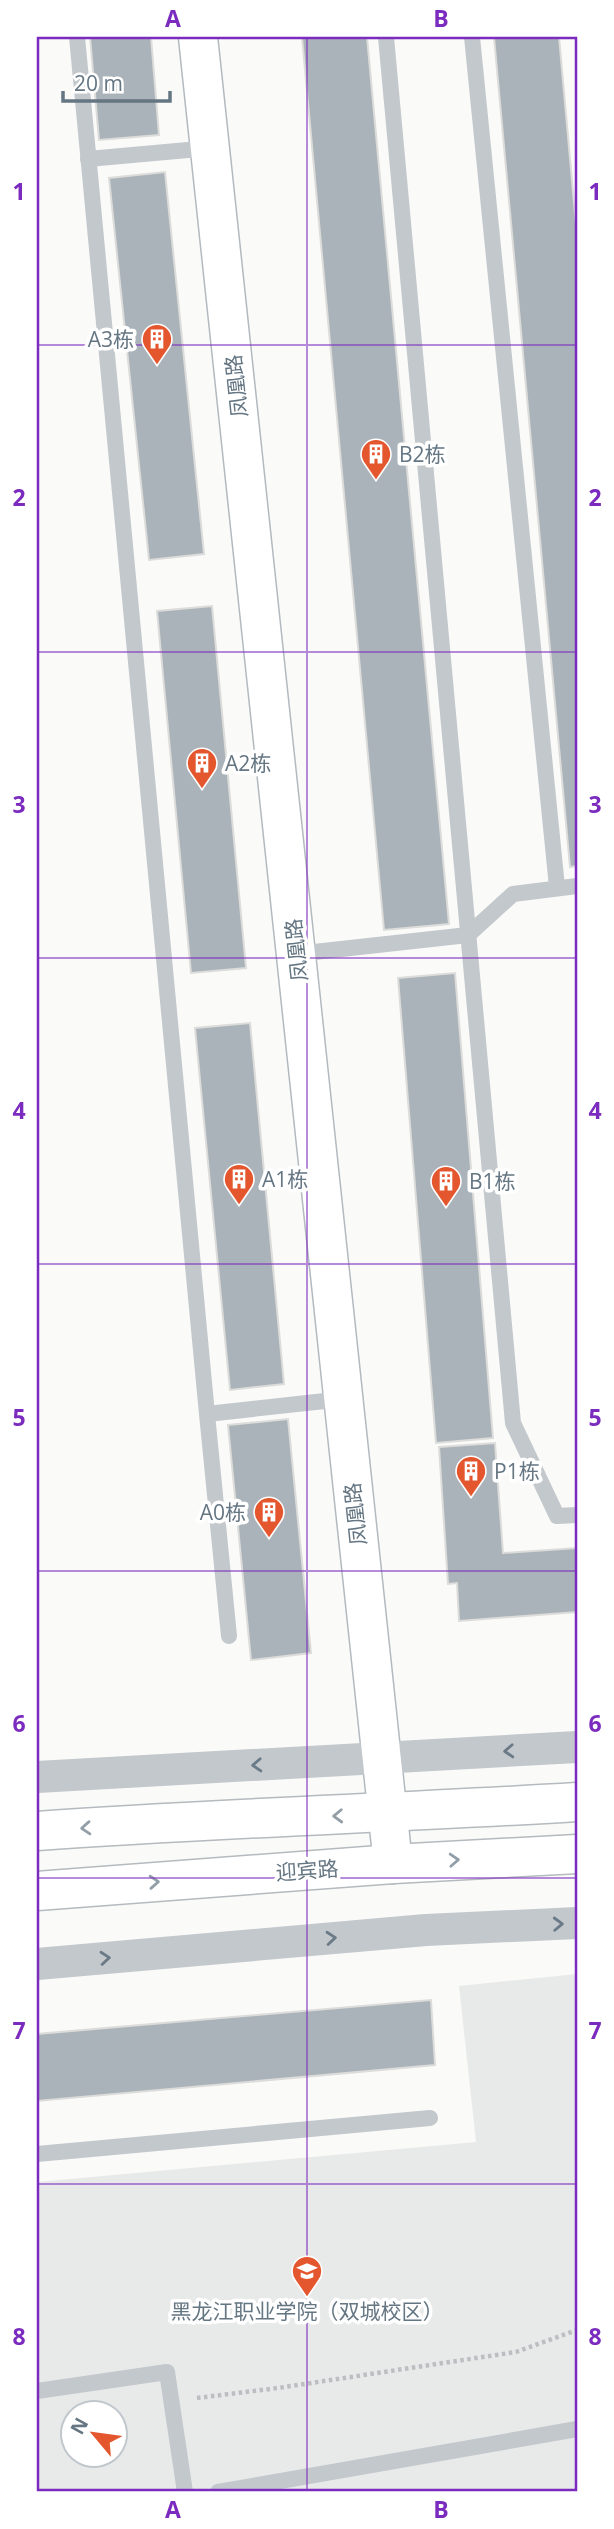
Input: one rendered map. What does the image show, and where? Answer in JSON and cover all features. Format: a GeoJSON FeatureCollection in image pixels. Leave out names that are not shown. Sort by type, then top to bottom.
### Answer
{"type":"FeatureCollection","features":[{"type":"Feature","properties":{"kind":"street","name":"凤凰路"},"geometry":{"type":"LineString","coordinates":[[198,37],[393,1864]]}},
{"type":"Feature","properties":{"kind":"street"},"geometry":{"type":"LineString","coordinates":[[37,1777],[577,1747]]}},
{"type":"Feature","properties":{"kind":"street"},"geometry":{"type":"LineString","coordinates":[[37,1831],[577,1802]]}},
{"type":"Feature","properties":{"kind":"street","name":"迎宾路"},"geometry":{"type":"LineString","coordinates":[[37,1891],[393,1864],[577,1854]]}},
{"type":"Feature","properties":{"kind":"street"},"geometry":{"type":"LineString","coordinates":[[37,1964],[426,1930],[577,1923]]}},
{"type":"Feature","properties":{"kind":"lane"},"geometry":{"type":"LineString","coordinates":[[77,37],[229,1636]]}},
{"type":"Feature","properties":{"kind":"lane"},"geometry":{"type":"LineString","coordinates":[[386,37],[513,1423],[557,1516],[577,1515]]}},
{"type":"Feature","properties":{"kind":"lane"},"geometry":{"type":"LineString","coordinates":[[472,37],[557,887]]}},
{"type":"Feature","properties":{"kind":"lane"},"geometry":{"type":"LineString","coordinates":[[88,159],[210,148]]}},
{"type":"Feature","properties":{"kind":"lane"},"geometry":{"type":"LineString","coordinates":[[296,954],[468,935],[513,894],[577,886]]}},
{"type":"Feature","properties":{"kind":"lane"},"geometry":{"type":"LineString","coordinates":[[207,1414],[343,1399]]}},
{"type":"Feature","properties":{"kind":"lane"},"geometry":{"type":"LineString","coordinates":[[37,2154],[430,2118]]}},
{"type":"Feature","properties":{"kind":"lane"},"geometry":{"type":"LineString","coordinates":[[37,2392],[167,2372],[185,2492]]}},
{"type":"Feature","properties":{"kind":"lane"},"geometry":{"type":"LineString","coordinates":[[218,2492],[577,2429]]}},
{"type":"Feature","properties":{"kind":"path"},"geometry":{"type":"LineString","coordinates":[[172,2401],[516,2352],[577,2330]]}},
{"type":"Feature","properties":{"kind":"shaded area","name":"黑龙江职业学院（双城校区）"},"geometry":{"type":"Polygon","coordinates":[[[577,1974],[577,2492],[37,2492],[37,2182],[476,2142],[459,1986],[577,1974]]]}},
{"type":"Feature","properties":{"kind":"building"},"geometry":{"type":"Polygon","coordinates":[[[90,37],[151,37],[159,135],[99,140],[90,37]]]}},
{"type":"Feature","properties":{"kind":"building","name":"B2栋"},"geometry":{"type":"Polygon","coordinates":[[[302,37],[367,37],[449,924],[384,930],[302,37]]]}},
{"type":"Feature","properties":{"kind":"building"},"geometry":{"type":"Polygon","coordinates":[[[494,37],[559,37],[577,236],[577,866],[570,867],[494,37]]]}},
{"type":"Feature","properties":{"kind":"building","name":"A3栋"},"geometry":{"type":"Polygon","coordinates":[[[165,172],[204,554],[149,560],[109,178],[165,172]]]}},
{"type":"Feature","properties":{"kind":"building","name":"A2栋"},"geometry":{"type":"Polygon","coordinates":[[[212,606],[246,968],[191,973],[157,611],[212,606]]]}},
{"type":"Feature","properties":{"kind":"building","name":"B1栋"},"geometry":{"type":"Polygon","coordinates":[[[455,973],[493,1438],[436,1443],[398,978],[455,973]]]}},
{"type":"Feature","properties":{"kind":"building","name":"A1栋"},"geometry":{"type":"Polygon","coordinates":[[[250,1023],[284,1384],[230,1390],[195,1028],[250,1023]]]}},
{"type":"Feature","properties":{"kind":"building","name":"A0栋"},"geometry":{"type":"Polygon","coordinates":[[[288,1419],[311,1653],[251,1660],[228,1425],[288,1419]]]}},
{"type":"Feature","properties":{"kind":"building","name":"P1栋"},"geometry":{"type":"Polygon","coordinates":[[[495,1443],[503,1553],[577,1548],[577,1612],[459,1621],[457,1583],[448,1584],[439,1447],[495,1443]]]}},
{"type":"Feature","properties":{"kind":"building"},"geometry":{"type":"Polygon","coordinates":[[[431,2000],[435,2065],[37,2101],[37,2034],[431,2000]]]}},
{"type":"Feature","properties":{"kind":"place","name":"A3栋"},"geometry":{"type":"Point","coordinates":[157,366]}},
{"type":"Feature","properties":{"kind":"place","name":"B2栋"},"geometry":{"type":"Point","coordinates":[376,481]}},
{"type":"Feature","properties":{"kind":"place","name":"A2栋"},"geometry":{"type":"Point","coordinates":[202,790]}},
{"type":"Feature","properties":{"kind":"place","name":"A1栋"},"geometry":{"type":"Point","coordinates":[239,1206]}},
{"type":"Feature","properties":{"kind":"place","name":"B1栋"},"geometry":{"type":"Point","coordinates":[446,1208]}},
{"type":"Feature","properties":{"kind":"place","name":"P1栋"},"geometry":{"type":"Point","coordinates":[471,1498]}},
{"type":"Feature","properties":{"kind":"place","name":"A0栋"},"geometry":{"type":"Point","coordinates":[269,1539]}},
{"type":"Feature","properties":{"kind":"place","name":"黑龙江职业学院（双城校区）"},"geometry":{"type":"Point","coordinates":[307,2298]}}]}
